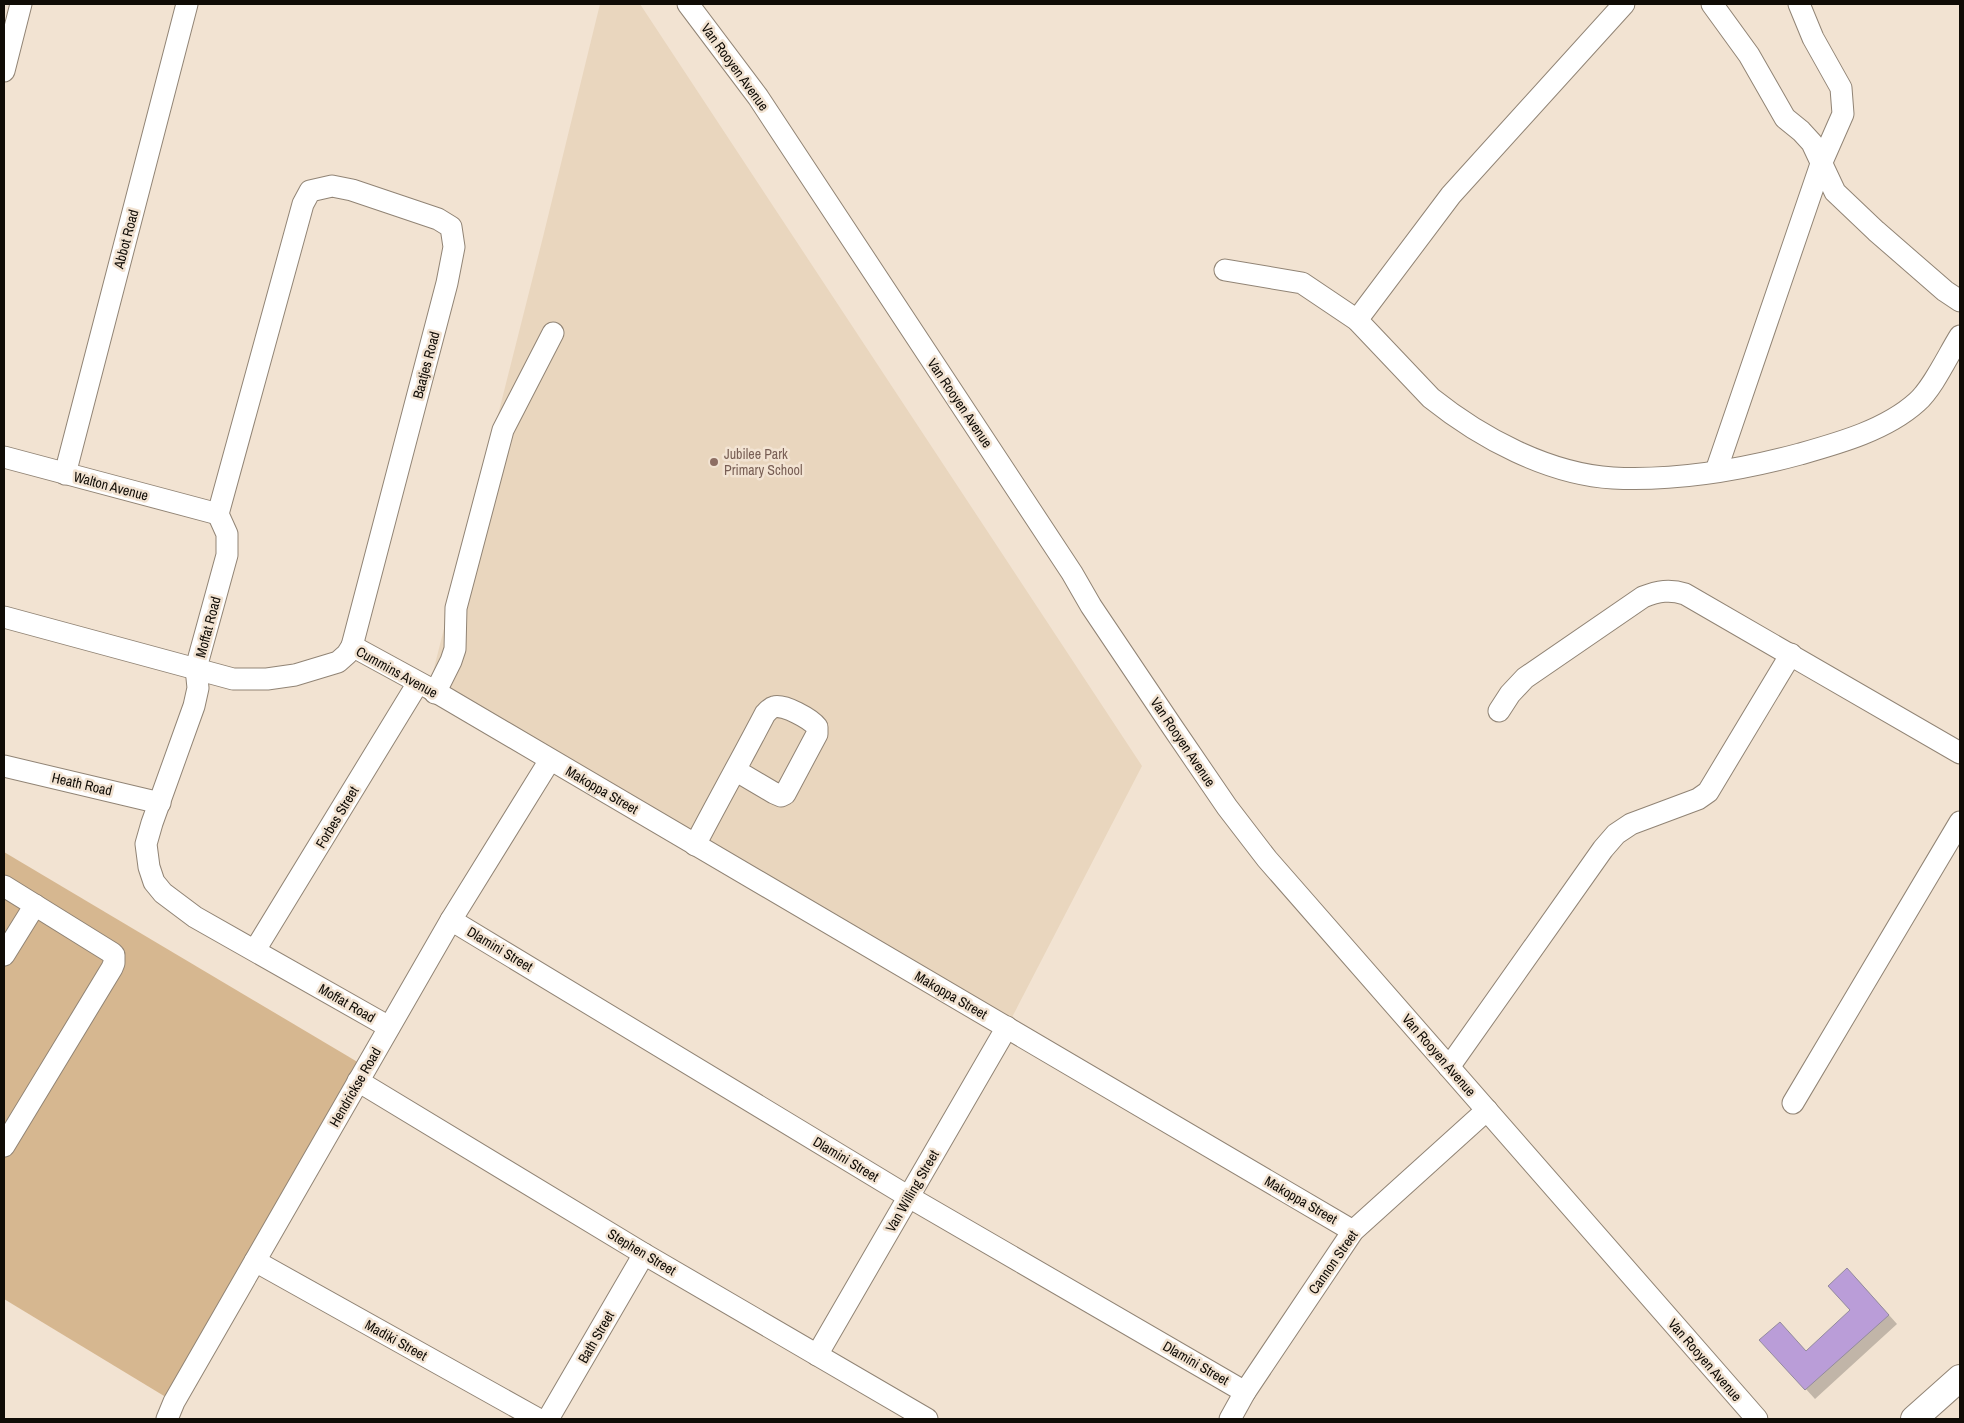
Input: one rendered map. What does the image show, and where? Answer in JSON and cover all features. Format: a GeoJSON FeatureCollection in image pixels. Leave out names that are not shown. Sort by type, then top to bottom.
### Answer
{"type":"FeatureCollection","features":[{"type":"Feature","properties":{"kind":"main road"},"geometry":{"type":"LineString","coordinates":[[1914,1419],[1960,1378]]}},
{"type":"Feature","properties":{"kind":"street"},"geometry":{"type":"LineString","coordinates":[[4,71],[21,4]]}},
{"type":"Feature","properties":{"kind":"street","name":"Abbot Road"},"geometry":{"type":"LineString","coordinates":[[65,474],[187,4]]}},
{"type":"Feature","properties":{"kind":"street","name":"Van Rooyen Avenue"},"geometry":{"type":"LineString","coordinates":[[688,4],[758,97],[1072,573],[1096,614],[1228,807],[1267,859],[1757,1419]]}},
{"type":"Feature","properties":{"kind":"street"},"geometry":{"type":"LineString","coordinates":[[1357,320],[1451,195],[1624,4]]}},
{"type":"Feature","properties":{"kind":"street"},"geometry":{"type":"LineString","coordinates":[[1712,4],[1749,56],[1785,118],[1812,143],[1835,192],[1876,232],[1944,291],[1960,301]]}},
{"type":"Feature","properties":{"kind":"street"},"geometry":{"type":"LineString","coordinates":[[1716,471],[1821,164],[1843,114],[1841,88],[1814,38],[1799,4]]}},
{"type":"Feature","properties":{"kind":"street","name":"Baatjes Road"},"geometry":{"type":"LineString","coordinates":[[218,514],[303,204],[310,191],[332,186],[352,190],[438,219],[451,227],[454,247],[447,283],[352,646]]}},
{"type":"Feature","properties":{"kind":"street"},"geometry":{"type":"LineString","coordinates":[[1225,270],[1302,283],[1357,320],[1431,398],[1442,407],[1507,447],[1538,461],[1583,473],[1612,478],[1670,478],[1774,461],[1823,448],[1865,432],[1896,418],[1923,396],[1960,336]]}},
{"type":"Feature","properties":{"kind":"street","name":"Forbes Street"},"geometry":{"type":"LineString","coordinates":[[255,950],[427,688],[452,661],[455,649],[456,608],[503,430],[553,334]]}},
{"type":"Feature","properties":{"kind":"street","name":"Walton Avenue"},"geometry":{"type":"LineString","coordinates":[[4,457],[218,514]]}},
{"type":"Feature","properties":{"kind":"street","name":"Moffat Road"},"geometry":{"type":"LineString","coordinates":[[218,514],[227,534],[227,555],[196,668],[198,688],[194,706],[146,844],[149,868],[154,882],[163,893],[195,916],[389,1027]]}},
{"type":"Feature","properties":{"kind":"street"},"geometry":{"type":"LineString","coordinates":[[1499,711],[1510,694],[1525,678],[1643,597],[1656,592],[1677,592],[1685,594],[1791,654],[1960,753]]}},
{"type":"Feature","properties":{"kind":"street","name":"Cummins Avenue"},"geometry":{"type":"LineString","coordinates":[[4,617],[234,679],[267,679],[295,675],[338,662],[347,654],[352,646],[550,760]]}},
{"type":"Feature","properties":{"kind":"street"},"geometry":{"type":"LineString","coordinates":[[1449,1067],[1616,834],[1631,824],[1698,799],[1708,792],[1791,654]]}},
{"type":"Feature","properties":{"kind":"street","name":"Makoppa Street"},"geometry":{"type":"LineString","coordinates":[[550,760],[1353,1231]]}},
{"type":"Feature","properties":{"kind":"street","name":"Hendrickse Road"},"geometry":{"type":"LineString","coordinates":[[167,1419],[174,1402],[451,920],[550,760]]}},
{"type":"Feature","properties":{"kind":"street","name":"Heath Road"},"geometry":{"type":"LineString","coordinates":[[4,766],[160,803]]}},
{"type":"Feature","properties":{"kind":"street"},"geometry":{"type":"LineString","coordinates":[[695,845],[735,770]]}},
{"type":"Feature","properties":{"kind":"street"},"geometry":{"type":"LineString","coordinates":[[1793,1104],[1960,822]]}},
{"type":"Feature","properties":{"kind":"street"},"geometry":{"type":"LineString","coordinates":[[4,886],[114,955],[114,963],[4,1146]]}},
{"type":"Feature","properties":{"kind":"street"},"geometry":{"type":"LineString","coordinates":[[4,955],[35,905]]}},
{"type":"Feature","properties":{"kind":"street","name":"Dlamini Street"},"geometry":{"type":"LineString","coordinates":[[451,920],[909,1197],[1245,1392]]}},
{"type":"Feature","properties":{"kind":"street","name":"Van Willing Street"},"geometry":{"type":"LineString","coordinates":[[817,1355],[1007,1028]]}},
{"type":"Feature","properties":{"kind":"street","name":"Stephen Street"},"geometry":{"type":"LineString","coordinates":[[358,1081],[644,1254],[927,1419]]}},
{"type":"Feature","properties":{"kind":"street","name":"Cannon Street"},"geometry":{"type":"LineString","coordinates":[[1230,1419],[1245,1392],[1353,1231],[1487,1110]]}},
{"type":"Feature","properties":{"kind":"street","name":"Bath Street"},"geometry":{"type":"LineString","coordinates":[[548,1419],[644,1254]]}},
{"type":"Feature","properties":{"kind":"street","name":"Madiki Street"},"geometry":{"type":"LineString","coordinates":[[255,1261],[538,1419]]}},
{"type":"Feature","properties":{"kind":"shaded area","name":"Jubilee Park Primary School"},"geometry":{"type":"Polygon","coordinates":[[[600,4],[640,4],[1142,766],[1007,1027],[429,688],[600,4]]]}},
{"type":"Feature","properties":{"kind":"shaded area"},"geometry":{"type":"Polygon","coordinates":[[[4,852],[366,1067],[174,1402],[4,1299],[4,852]]]}},
{"type":"Feature","properties":{"kind":"building"},"geometry":{"type":"Polygon","coordinates":[[[1847,1268],[1889,1315],[1805,1390],[1759,1340],[1780,1322],[1806,1351],[1850,1310],[1828,1286],[1847,1268]]]}},
{"type":"Feature","properties":{"kind":"place","name":"Jubilee Park Primary School"},"geometry":{"type":"Point","coordinates":[714,462]}}]}
